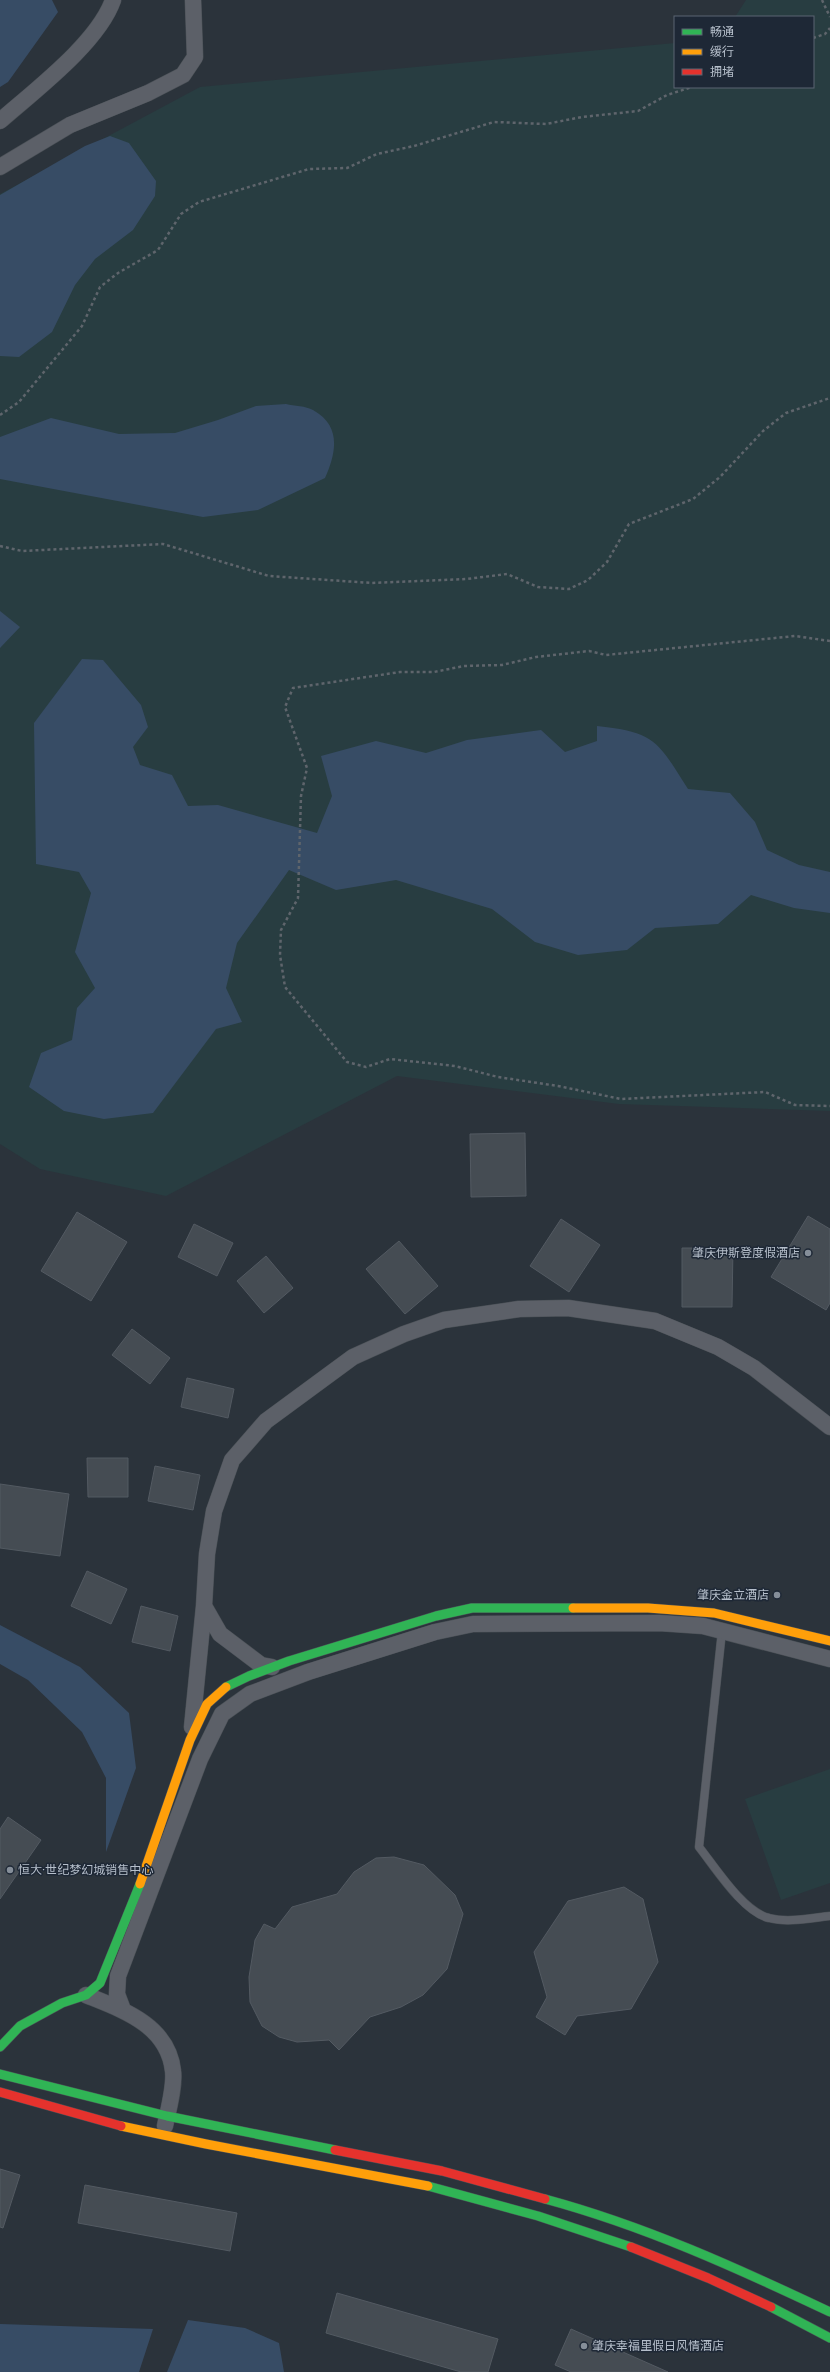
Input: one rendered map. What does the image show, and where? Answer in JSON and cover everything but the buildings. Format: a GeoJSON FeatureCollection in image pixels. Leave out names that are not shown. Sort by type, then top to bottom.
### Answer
{"type":"FeatureCollection","features":[{"type":"Feature","properties":{"kind":"main road"},"geometry":{"type":"LineString","coordinates":[[0,2047],[20,2026],[62,2003],[86,1995],[100,1983],[132,1905],[190,1740],[207,1704],[227,1687],[272,1667],[436,1616],[472,1608],[648,1608],[714,1612],[830,1641]]}},
{"type":"Feature","properties":{"kind":"main road"},"geometry":{"type":"LineString","coordinates":[[0,2074],[167,2116],[442,2171],[548,2200],[624,2223],[715,2259],[830,2312]]}},
{"type":"Feature","properties":{"kind":"main road"},"geometry":{"type":"LineString","coordinates":[[0,2092],[163,2135],[431,2188],[494,2202],[582,2229],[676,2263],[784,2313],[830,2338]]}},
{"type":"Feature","properties":{"kind":"street"},"geometry":{"type":"LineString","coordinates":[[0,121],[40,86],[92,36],[113,0]]}},
{"type":"Feature","properties":{"kind":"street"},"geometry":{"type":"LineString","coordinates":[[0,167],[70,124],[148,93],[183,75],[195,57],[193,0]]}},
{"type":"Feature","properties":{"kind":"street"},"geometry":{"type":"LineString","coordinates":[[190,1740],[204,1606],[207,1554],[214,1511],[232,1460],[266,1421],[353,1357],[404,1334],[444,1320],[519,1309],[568,1308],[655,1321],[718,1347],[754,1368],[830,1427]]}},
{"type":"Feature","properties":{"kind":"street"},"geometry":{"type":"LineString","coordinates":[[204,1606],[220,1634],[261,1665],[272,1667]]}},
{"type":"Feature","properties":{"kind":"street"},"geometry":{"type":"LineString","coordinates":[[123,2010],[117,1994],[118,1976],[200,1759],[222,1714],[250,1694],[308,1672],[435,1632],[473,1624],[659,1623],[703,1626],[830,1659]]}},
{"type":"Feature","properties":{"kind":"street"},"geometry":{"type":"LineString","coordinates":[[86,1995],[123,2010],[142,2021],[168,2049],[173,2073],[163,2135]]}},
{"type":"Feature","properties":{"kind":"lane"},"geometry":{"type":"LineString","coordinates":[[722,1631],[699,1847],[747,1906],[768,1918],[785,1920],[830,1916]]}},
{"type":"Feature","properties":{"kind":"path"},"geometry":{"type":"LineString","coordinates":[[822,0],[830,17]]}},
{"type":"Feature","properties":{"kind":"path"},"geometry":{"type":"LineString","coordinates":[[814,38],[825,34],[830,28]]}},
{"type":"Feature","properties":{"kind":"path"},"geometry":{"type":"LineString","coordinates":[[0,415],[19,402],[82,326],[100,287],[118,273],[158,250],[181,214],[199,202],[309,169],[347,168],[377,154],[414,146],[494,122],[546,124],[582,117],[638,111],[667,95],[689,88]]}},
{"type":"Feature","properties":{"kind":"path"},"geometry":{"type":"LineString","coordinates":[[0,546],[22,550],[163,544],[269,576],[372,583],[467,579],[507,574],[538,587],[569,589],[588,580],[608,562],[629,524],[692,499],[720,477],[763,431],[786,413],[830,398]]}},
{"type":"Feature","properties":{"kind":"path"},"geometry":{"type":"LineString","coordinates":[[830,641],[795,636],[606,655],[589,651],[536,657],[502,665],[464,666],[434,672],[400,672],[293,688],[285,707],[307,768],[301,796],[298,898],[281,930],[280,955],[285,987],[347,1062],[366,1067],[390,1059],[455,1066],[498,1077],[558,1086],[621,1099],[765,1092],[795,1105],[830,1106]]}},
{"type":"Feature","properties":{"kind":"green space"},"geometry":{"type":"Polygon","coordinates":[[[746,0],[830,0],[830,1111],[619,1104],[397,1076],[166,1196],[40,1169],[0,1144],[0,194],[200,87],[674,43],[674,88],[814,88],[814,16],[736,16],[746,0]]]}},
{"type":"Feature","properties":{"kind":"green space"},"geometry":{"type":"Polygon","coordinates":[[[830,1769],[830,1883],[781,1900],[745,1799],[830,1769]]]}},
{"type":"Feature","properties":{"kind":"water"},"geometry":{"type":"Polygon","coordinates":[[[0,0],[52,0],[58,12],[8,82],[0,87],[0,0]]]}},
{"type":"Feature","properties":{"kind":"water"},"geometry":{"type":"Polygon","coordinates":[[[110,136],[129,143],[156,181],[155,196],[133,230],[95,259],[75,285],[52,332],[19,357],[0,356],[0,195],[85,146],[110,136]]]}},
{"type":"Feature","properties":{"kind":"water"},"geometry":{"type":"Polygon","coordinates":[[[286,404],[313,410],[322,416],[329,424],[334,441],[332,459],[325,478],[258,510],[203,517],[0,479],[0,437],[51,418],[119,434],[175,433],[218,420],[256,406],[286,404]]]}},
{"type":"Feature","properties":{"kind":"water"},"geometry":{"type":"Polygon","coordinates":[[[0,611],[20,627],[0,648],[0,611]]]}},
{"type":"Feature","properties":{"kind":"water"},"geometry":{"type":"Polygon","coordinates":[[[82,659],[103,660],[141,705],[148,727],[133,747],[140,765],[172,775],[188,806],[218,805],[317,833],[332,796],[321,756],[376,741],[426,753],[467,740],[541,730],[565,752],[597,741],[597,726],[632,732],[644,736],[662,750],[688,789],[730,793],[755,822],[767,850],[799,865],[830,872],[830,913],[794,908],[751,895],[718,924],[655,928],[627,950],[578,955],[535,942],[492,909],[396,880],[336,890],[289,870],[237,943],[226,988],[242,1022],[216,1029],[153,1113],[104,1119],[64,1111],[29,1087],[41,1053],[72,1040],[77,1008],[95,988],[75,952],[91,893],[79,872],[36,864],[34,723],[82,659]]]}},
{"type":"Feature","properties":{"kind":"water"},"geometry":{"type":"Polygon","coordinates":[[[0,1625],[80,1667],[129,1713],[136,1768],[106,1852],[106,1778],[82,1732],[28,1680],[0,1664],[0,1625]]]}},
{"type":"Feature","properties":{"kind":"water"},"geometry":{"type":"Polygon","coordinates":[[[188,2320],[245,2328],[279,2343],[284,2372],[167,2372],[188,2320]]]}},
{"type":"Feature","properties":{"kind":"water"},"geometry":{"type":"Polygon","coordinates":[[[0,2324],[153,2329],[139,2372],[0,2372],[0,2324]]]}},
{"type":"Feature","properties":{"kind":"traffic: fast"},"geometry":{"type":"LineString","coordinates":[[226,1687],[249,1676],[289,1661],[436,1616],[472,1608],[573,1608]]}},
{"type":"Feature","properties":{"kind":"traffic: fast"},"geometry":{"type":"LineString","coordinates":[[0,2047],[20,2026],[62,2003],[86,1995],[100,1983],[140,1884]]}},
{"type":"Feature","properties":{"kind":"traffic: fast"},"geometry":{"type":"LineString","coordinates":[[0,2074],[167,2116],[335,2150]]}},
{"type":"Feature","properties":{"kind":"traffic: fast"},"geometry":{"type":"LineString","coordinates":[[428,2186],[538,2216],[631,2247]]}},
{"type":"Feature","properties":{"kind":"traffic: fast"},"geometry":{"type":"LineString","coordinates":[[545,2199],[655,2235],[725,2264],[830,2312]]}},
{"type":"Feature","properties":{"kind":"traffic: fast"},"geometry":{"type":"LineString","coordinates":[[771,2307],[830,2338]]}},
{"type":"Feature","properties":{"kind":"traffic: slow"},"geometry":{"type":"LineString","coordinates":[[573,1608],[648,1608],[714,1613],[830,1641]]}},
{"type":"Feature","properties":{"kind":"traffic: slow"},"geometry":{"type":"LineString","coordinates":[[140,1884],[190,1740],[207,1704],[226,1687]]}},
{"type":"Feature","properties":{"kind":"traffic: slow"},"geometry":{"type":"LineString","coordinates":[[121,2126],[206,2144],[428,2186]]}},
{"type":"Feature","properties":{"kind":"traffic: jam"},"geometry":{"type":"LineString","coordinates":[[0,2092],[121,2126]]}},
{"type":"Feature","properties":{"kind":"traffic: jam"},"geometry":{"type":"LineString","coordinates":[[335,2150],[442,2171],[545,2199]]}},
{"type":"Feature","properties":{"kind":"traffic: jam"},"geometry":{"type":"LineString","coordinates":[[631,2247],[708,2278],[771,2307]]}},
{"type":"Feature","properties":{"kind":"place","name":"肇庆伊斯登度假酒店"},"geometry":{"type":"Point","coordinates":[808,1253]}},
{"type":"Feature","properties":{"kind":"place","name":"肇庆金立酒店"},"geometry":{"type":"Point","coordinates":[777,1595]}},
{"type":"Feature","properties":{"kind":"place","name":"恒大·世纪梦幻城销售中心"},"geometry":{"type":"Point","coordinates":[10,1870]}},
{"type":"Feature","properties":{"kind":"place","name":"肇庆幸福里假日风情酒店"},"geometry":{"type":"Point","coordinates":[584,2346]}}]}
